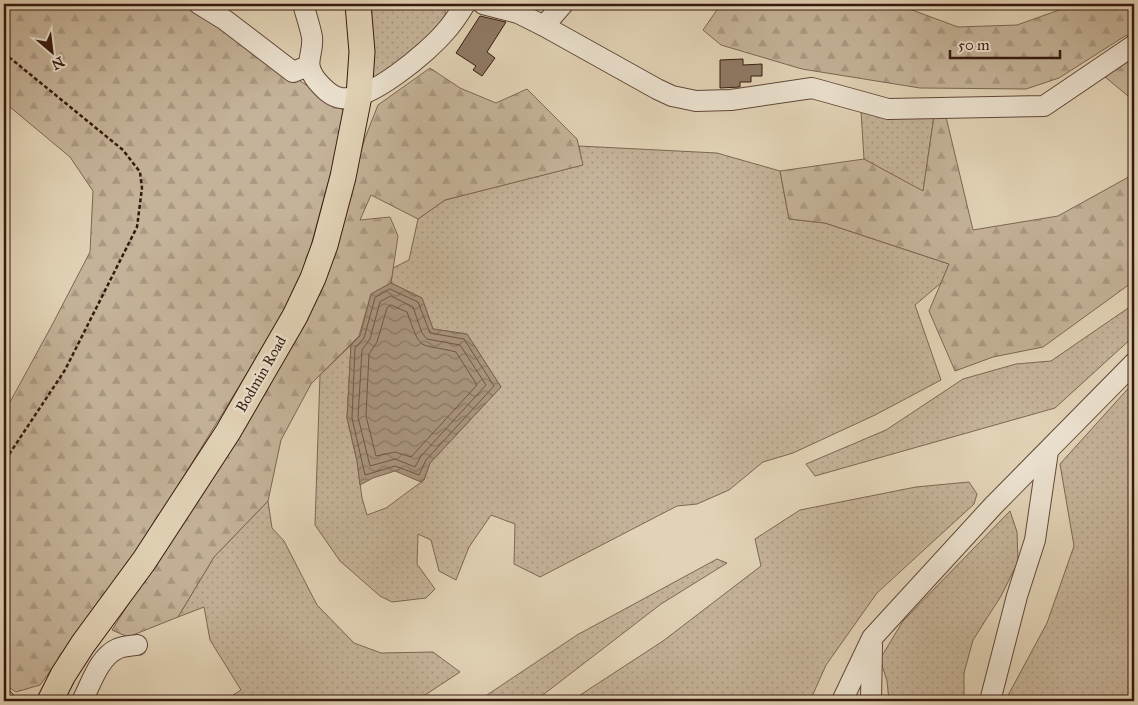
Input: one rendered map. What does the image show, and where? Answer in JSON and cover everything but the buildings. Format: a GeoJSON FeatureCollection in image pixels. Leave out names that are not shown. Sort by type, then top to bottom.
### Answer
{"type":"FeatureCollection","features":[{"type":"Feature","properties":{"kind":"main road","name":"Bodmin Road"},"geometry":{"type":"LineString","coordinates":[[50,701],[63,675],[83,644],[144,561],[228,432],[298,310],[313,278],[327,236],[343,176],[359,96],[362,52],[358,4]]}},
{"type":"Feature","properties":{"kind":"street"},"geometry":{"type":"LineString","coordinates":[[199,4],[225,20],[293,72],[308,66]]}},
{"type":"Feature","properties":{"kind":"street"},"geometry":{"type":"LineString","coordinates":[[303,4],[312,38],[308,66],[316,80],[334,96],[348,99],[359,96],[383,84],[428,49],[451,26],[465,4]]}},
{"type":"Feature","properties":{"kind":"street"},"geometry":{"type":"LineString","coordinates":[[483,4],[518,13],[657,89],[684,100],[696,101],[731,100],[812,88],[888,109],[1044,106],[1134,45]]}},
{"type":"Feature","properties":{"kind":"street"},"geometry":{"type":"LineString","coordinates":[[544,26],[563,4]]}},
{"type":"Feature","properties":{"kind":"street"},"geometry":{"type":"LineString","coordinates":[[842,701],[872,638],[993,506],[1134,363]]}},
{"type":"Feature","properties":{"kind":"street"},"geometry":{"type":"LineString","coordinates":[[990,701],[1017,596],[1036,540],[1048,451]]}},
{"type":"Feature","properties":{"kind":"street"},"geometry":{"type":"LineString","coordinates":[[871,701],[872,638]]}},
{"type":"Feature","properties":{"kind":"street"},"geometry":{"type":"LineString","coordinates":[[82,701],[99,667],[109,654],[118,648],[137,645]]}},
{"type":"Feature","properties":{"kind":"path"},"geometry":{"type":"LineString","coordinates":[[4,53],[123,150],[140,172],[142,188],[137,227],[106,290],[65,370],[4,462]]}},
{"type":"Feature","properties":{"kind":"green space"},"geometry":{"type":"Polygon","coordinates":[[[4,4],[184,4],[347,113],[302,279],[246,375],[136,554],[40,685],[16,692],[4,684],[4,413],[90,252],[93,191],[70,157],[4,102],[4,4]]]}},
{"type":"Feature","properties":{"kind":"green space"},"geometry":{"type":"Polygon","coordinates":[[[365,4],[442,4],[445,14],[436,30],[407,55],[373,79],[371,77],[365,4]]]}},
{"type":"Feature","properties":{"kind":"green space"},"geometry":{"type":"Polygon","coordinates":[[[721,4],[896,4],[958,27],[1017,25],[1076,4],[1134,4],[1134,33],[1125,36],[1059,78],[1026,89],[920,88],[802,69],[721,45],[703,30],[721,4]]]}},
{"type":"Feature","properties":{"kind":"green space"},"geometry":{"type":"Polygon","coordinates":[[[1134,55],[1134,101],[1104,76],[1134,55]]]}},
{"type":"Feature","properties":{"kind":"green space"},"geometry":{"type":"Polygon","coordinates":[[[430,68],[460,88],[496,103],[527,89],[577,139],[583,165],[445,200],[418,219],[371,195],[360,220],[390,217],[398,236],[391,283],[371,294],[359,336],[311,384],[281,440],[268,501],[214,557],[178,617],[128,637],[112,630],[244,420],[339,222],[365,138],[378,105],[430,68]]]}},
{"type":"Feature","properties":{"kind":"green space"},"geometry":{"type":"Polygon","coordinates":[[[861,111],[934,116],[923,192],[864,159],[861,111]]]}},
{"type":"Feature","properties":{"kind":"green space"},"geometry":{"type":"Polygon","coordinates":[[[934,116],[946,117],[973,230],[1058,216],[1134,174],[1134,281],[1043,347],[993,357],[955,371],[929,311],[949,264],[825,223],[789,219],[780,171],[864,159],[923,191],[934,116]]]}},
{"type":"Feature","properties":{"kind":"green space"},"geometry":{"type":"Polygon","coordinates":[[[579,146],[717,153],[780,171],[789,219],[825,223],[949,264],[941,283],[915,305],[941,380],[875,415],[793,453],[763,462],[729,490],[697,504],[677,506],[540,577],[514,564],[515,524],[491,515],[469,547],[456,580],[439,571],[431,540],[418,534],[417,564],[435,589],[426,598],[392,602],[380,596],[340,561],[315,525],[320,375],[351,345],[347,418],[357,461],[362,498],[367,515],[386,508],[424,480],[430,463],[501,387],[467,334],[433,329],[422,298],[391,283],[393,268],[409,260],[418,219],[445,200],[582,165],[579,146]]]}},
{"type":"Feature","properties":{"kind":"green space"},"geometry":{"type":"Polygon","coordinates":[[[1134,304],[1134,336],[1055,408],[815,476],[806,464],[886,430],[963,379],[1016,364],[1051,361],[1134,304]]]}},
{"type":"Feature","properties":{"kind":"green space"},"geometry":{"type":"Polygon","coordinates":[[[1134,382],[1134,701],[1005,701],[1047,623],[1074,546],[1060,464],[1134,382]]]}},
{"type":"Feature","properties":{"kind":"green space"},"geometry":{"type":"Polygon","coordinates":[[[969,482],[977,494],[974,504],[877,593],[826,665],[810,701],[571,701],[663,641],[761,566],[755,539],[800,510],[916,487],[969,482]]]}},
{"type":"Feature","properties":{"kind":"green space"},"geometry":{"type":"Polygon","coordinates":[[[268,501],[272,528],[284,541],[317,605],[354,643],[381,653],[433,652],[460,672],[416,701],[224,701],[241,690],[210,640],[204,607],[178,617],[214,557],[268,501]]]}},
{"type":"Feature","properties":{"kind":"green space"},"geometry":{"type":"Polygon","coordinates":[[[1010,511],[1017,532],[1018,562],[1001,596],[973,640],[964,673],[964,701],[889,701],[887,681],[880,659],[903,621],[1010,511]]]}},
{"type":"Feature","properties":{"kind":"green space"},"geometry":{"type":"Polygon","coordinates":[[[717,559],[727,563],[661,604],[535,701],[478,701],[577,635],[717,559]]]}},
{"type":"Feature","properties":{"kind":"water"},"geometry":{"type":"Polygon","coordinates":[[[391,283],[422,298],[433,329],[467,334],[501,387],[430,463],[424,480],[421,482],[395,471],[373,478],[360,485],[357,461],[347,418],[351,345],[360,336],[371,294],[391,283]]]}}]}
